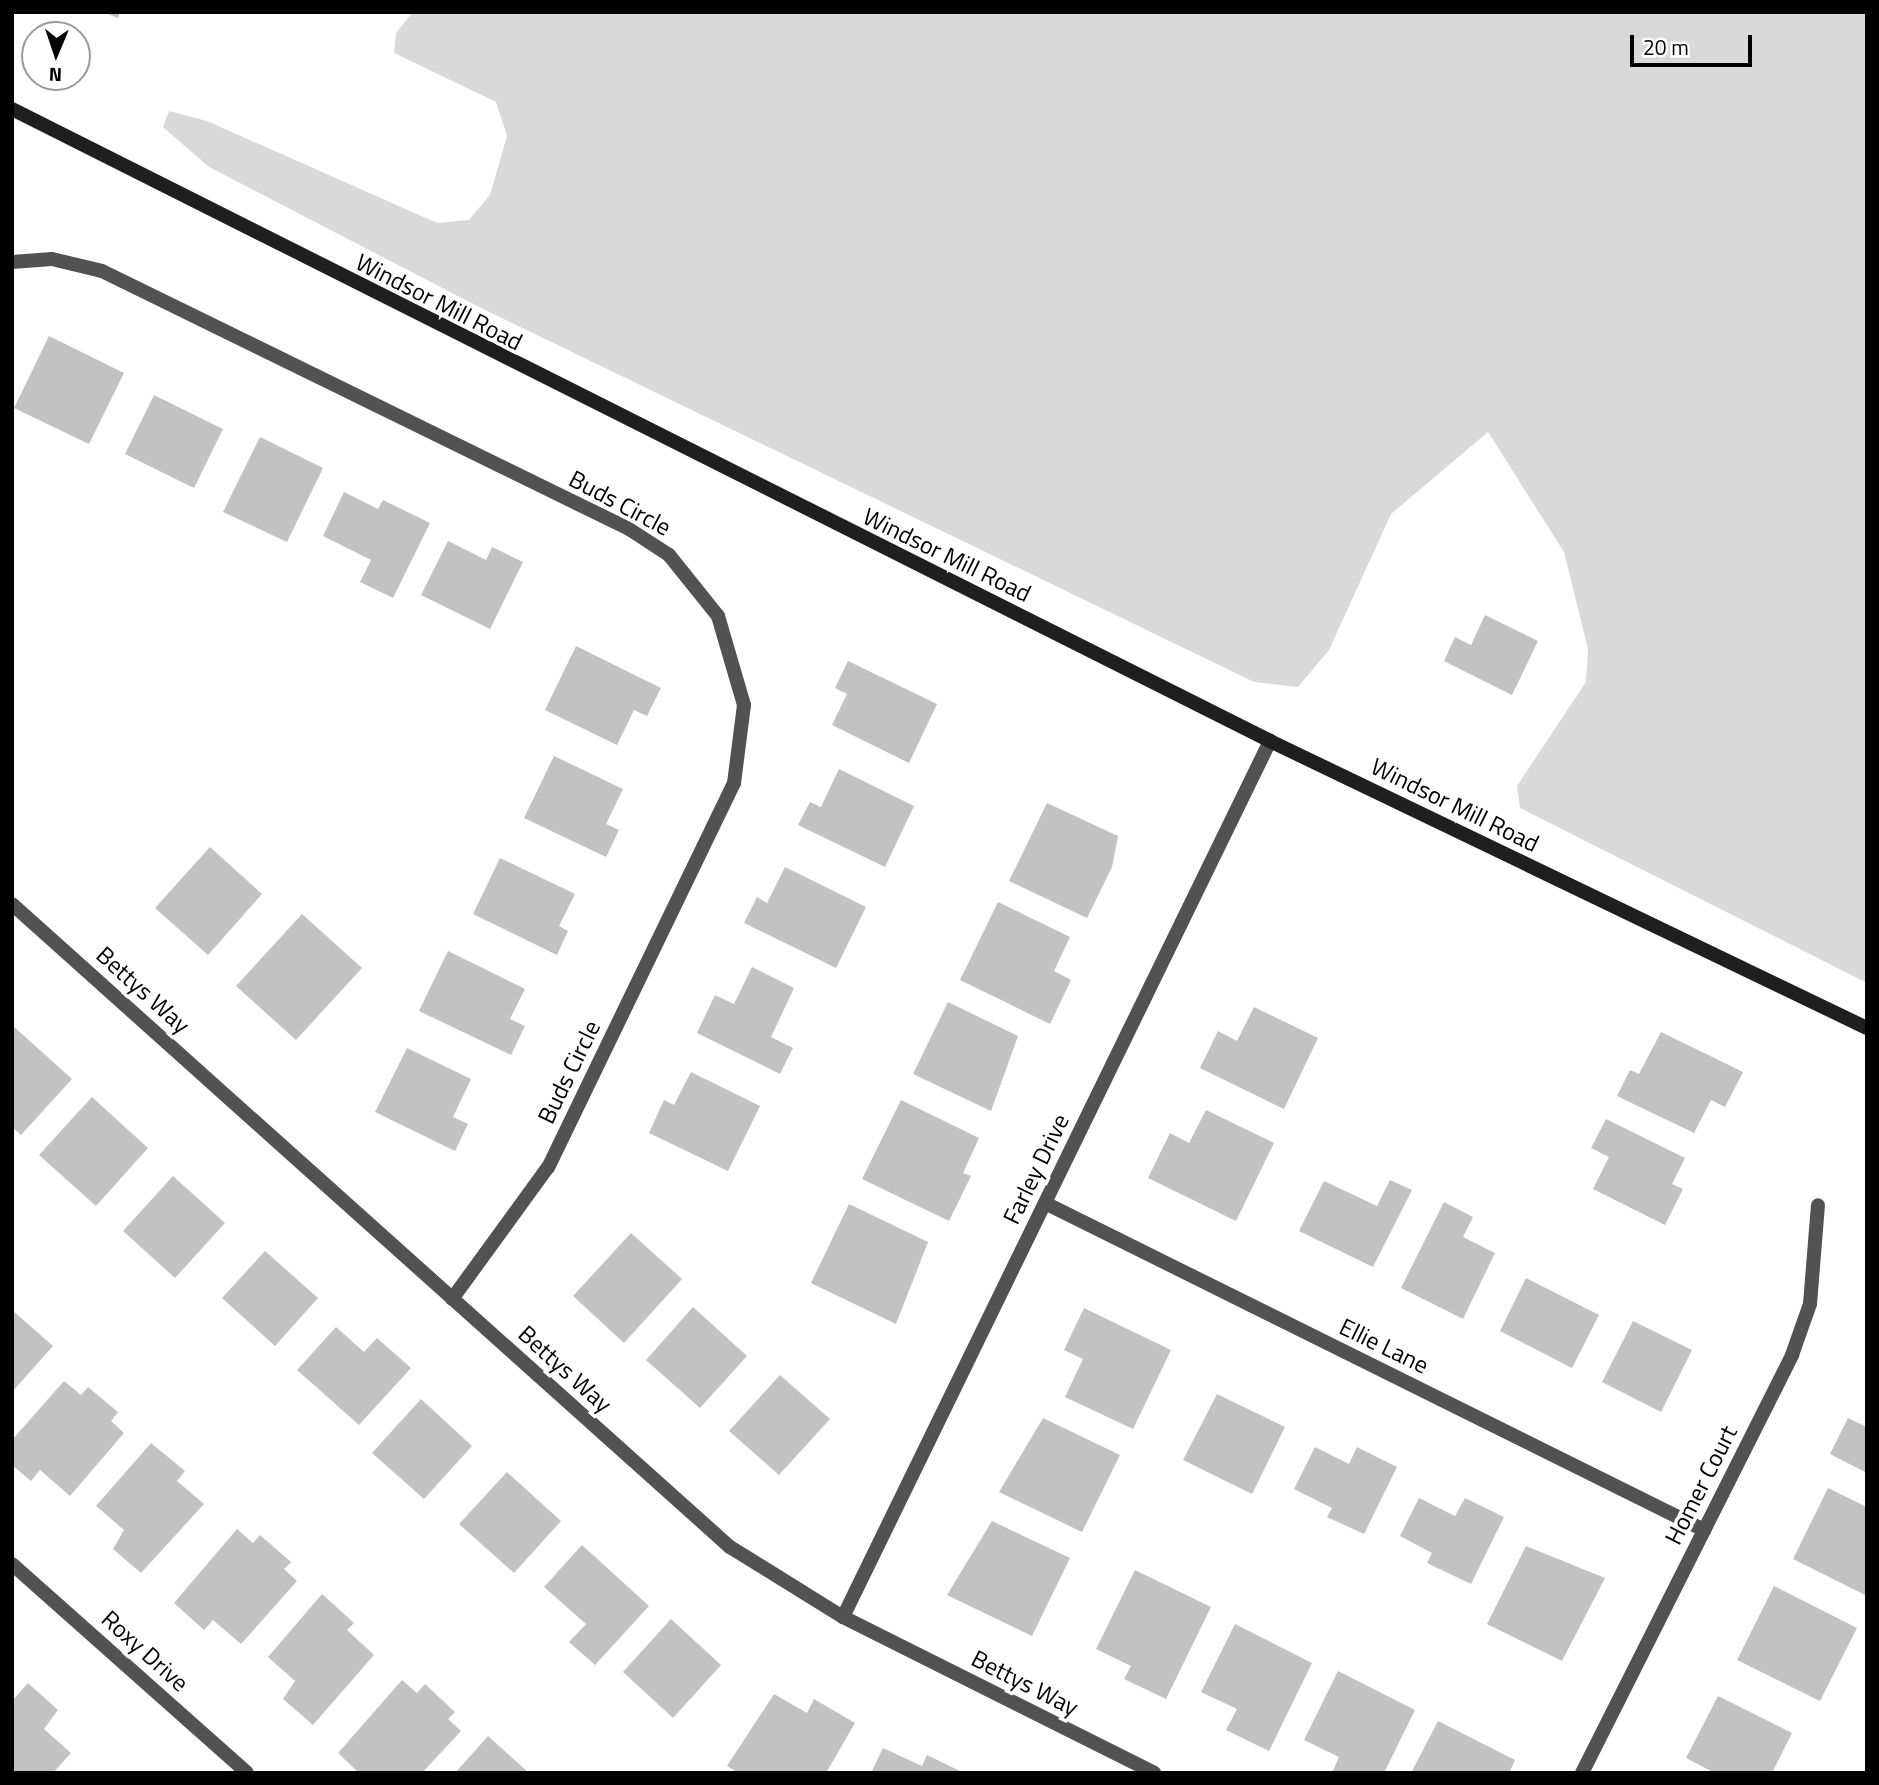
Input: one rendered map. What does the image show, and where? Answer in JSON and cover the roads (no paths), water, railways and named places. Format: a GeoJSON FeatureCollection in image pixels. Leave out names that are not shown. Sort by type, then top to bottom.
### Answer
{"type":"FeatureCollection","features":[{"type":"Feature","properties":{"kind":"main road","name":"Windsor Mill Road"},"geometry":{"type":"LineString","coordinates":[[12,110],[1270,741],[1867,1028]]}},
{"type":"Feature","properties":{"kind":"street","name":"Buds Circle"},"geometry":{"type":"LineString","coordinates":[[12,262],[52,259],[102,271],[629,529],[669,555],[718,616],[744,705],[734,783],[548,1167],[452,1299]]}},
{"type":"Feature","properties":{"kind":"street","name":"Farley Drive"},"geometry":{"type":"LineString","coordinates":[[843,1617],[1270,741]]}},
{"type":"Feature","properties":{"kind":"street","name":"Bettys Way"},"geometry":{"type":"LineString","coordinates":[[12,904],[730,1547],[843,1617],[1154,1773]]}},
{"type":"Feature","properties":{"kind":"street","name":"Ellie Lane"},"geometry":{"type":"LineString","coordinates":[[1045,1203],[1703,1530]]}},
{"type":"Feature","properties":{"kind":"street","name":"Homer Court"},"geometry":{"type":"LineString","coordinates":[[1582,1773],[1792,1354],[1810,1304],[1818,1205]]}},
{"type":"Feature","properties":{"kind":"street","name":"Roxy Drive"},"geometry":{"type":"LineString","coordinates":[[12,1564],[247,1773]]}}]}
